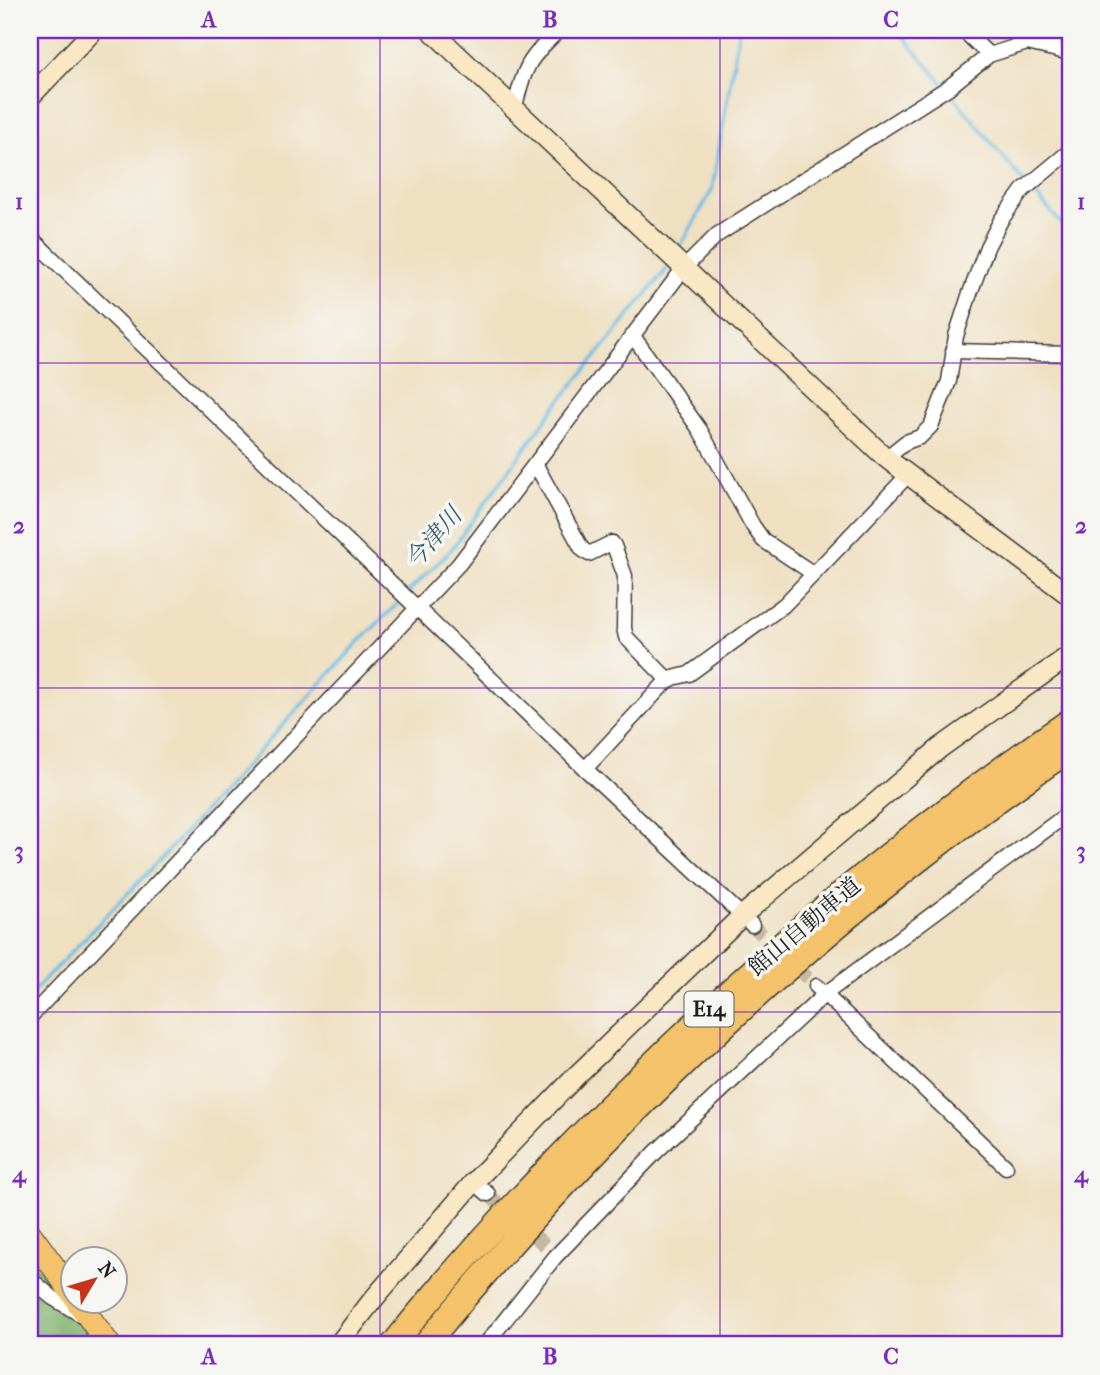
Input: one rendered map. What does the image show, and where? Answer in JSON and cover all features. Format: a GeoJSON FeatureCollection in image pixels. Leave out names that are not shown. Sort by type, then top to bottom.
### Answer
{"type":"FeatureCollection","features":[{"type":"Feature","properties":{"kind":"highway","name":"館山自動車道"},"geometry":{"type":"LineString","coordinates":[[393,1345],[553,1164],[657,1058],[757,965],[882,859],[1017,758],[1070,722]]}},
{"type":"Feature","properties":{"kind":"highway","name":"館山自動車道"},"geometry":{"type":"LineString","coordinates":[[425,1345],[570,1179],[673,1074],[733,1018],[896,877],[1070,749]]}},
{"type":"Feature","properties":{"kind":"main road"},"geometry":{"type":"LineString","coordinates":[[30,1234],[60,1276]]}},
{"type":"Feature","properties":{"kind":"main road"},"geometry":{"type":"LineString","coordinates":[[88,1316],[109,1345]]}},
{"type":"Feature","properties":{"kind":"street"},"geometry":{"type":"LineString","coordinates":[[30,97],[94,30]]}},
{"type":"Feature","properties":{"kind":"street"},"geometry":{"type":"LineString","coordinates":[[431,30],[886,458],[1070,596]]}},
{"type":"Feature","properties":{"kind":"street"},"geometry":{"type":"LineString","coordinates":[[514,110],[525,68],[535,52],[559,30]]}},
{"type":"Feature","properties":{"kind":"street"},"geometry":{"type":"LineString","coordinates":[[963,30],[989,55]]}},
{"type":"Feature","properties":{"kind":"street"},"geometry":{"type":"LineString","coordinates":[[1053,48],[1056,30]]}},
{"type":"Feature","properties":{"kind":"street"},"geometry":{"type":"LineString","coordinates":[[30,1017],[459,565],[684,268],[718,234],[948,87],[989,55],[1027,43],[1070,53]]}},
{"type":"Feature","properties":{"kind":"street"},"geometry":{"type":"LineString","coordinates":[[886,458],[906,442],[920,437],[931,426],[949,381],[956,336],[982,259],[1001,220],[1023,190],[1070,150]]}},
{"type":"Feature","properties":{"kind":"street"},"geometry":{"type":"LineString","coordinates":[[30,237],[584,769],[747,920]]}},
{"type":"Feature","properties":{"kind":"street"},"geometry":{"type":"LineString","coordinates":[[634,336],[700,430],[763,540],[814,574]]}},
{"type":"Feature","properties":{"kind":"street"},"geometry":{"type":"LineString","coordinates":[[954,351],[1070,354]]}},
{"type":"Feature","properties":{"kind":"street"},"geometry":{"type":"LineString","coordinates":[[536,465],[582,549],[589,554],[612,543],[614,546],[625,576],[626,637],[669,681]]}},
{"type":"Feature","properties":{"kind":"street"},"geometry":{"type":"LineString","coordinates":[[584,769],[669,681],[689,674],[784,605],[908,475]]}},
{"type":"Feature","properties":{"kind":"street"},"geometry":{"type":"LineString","coordinates":[[338,1345],[371,1302],[481,1188],[578,1074],[940,748],[1070,655]]}},
{"type":"Feature","properties":{"kind":"street"},"geometry":{"type":"LineString","coordinates":[[485,1345],[552,1253],[821,990],[1070,812]]}},
{"type":"Feature","properties":{"kind":"street"},"geometry":{"type":"LineString","coordinates":[[821,990],[1006,1167]]}},
{"type":"Feature","properties":{"kind":"street"},"geometry":{"type":"LineString","coordinates":[[30,1279],[60,1303]]}},
{"type":"Feature","properties":{"kind":"green space"},"geometry":{"type":"Polygon","coordinates":[[[30,1259],[60,1294],[60,1316],[79,1316],[104,1345],[30,1345],[30,1259]]]}},
{"type":"Feature","properties":{"kind":"waterway","name":"今津川"},"geometry":{"type":"LineString","coordinates":[[676,254],[712,190],[739,30]]}},
{"type":"Feature","properties":{"kind":"waterway"},"geometry":{"type":"LineString","coordinates":[[898,30],[944,85]]}},
{"type":"Feature","properties":{"kind":"waterway"},"geometry":{"type":"LineString","coordinates":[[949,91],[1024,182]]}},
{"type":"Feature","properties":{"kind":"waterway"},"geometry":{"type":"LineString","coordinates":[[1030,188],[1070,233]]}},
{"type":"Feature","properties":{"kind":"waterway","name":"今津川"},"geometry":{"type":"LineString","coordinates":[[407,593],[451,550],[555,407],[671,264]]}},
{"type":"Feature","properties":{"kind":"waterway","name":"今津川"},"geometry":{"type":"LineString","coordinates":[[30,995],[159,861],[357,644],[402,599]]}},
{"type":"Feature","properties":{"kind":"tunnel"},"geometry":{"type":"LineString","coordinates":[[752,925],[816,986]]}},
{"type":"Feature","properties":{"kind":"tunnel"},"geometry":{"type":"LineString","coordinates":[[488,1194],[549,1249]]}}]}
